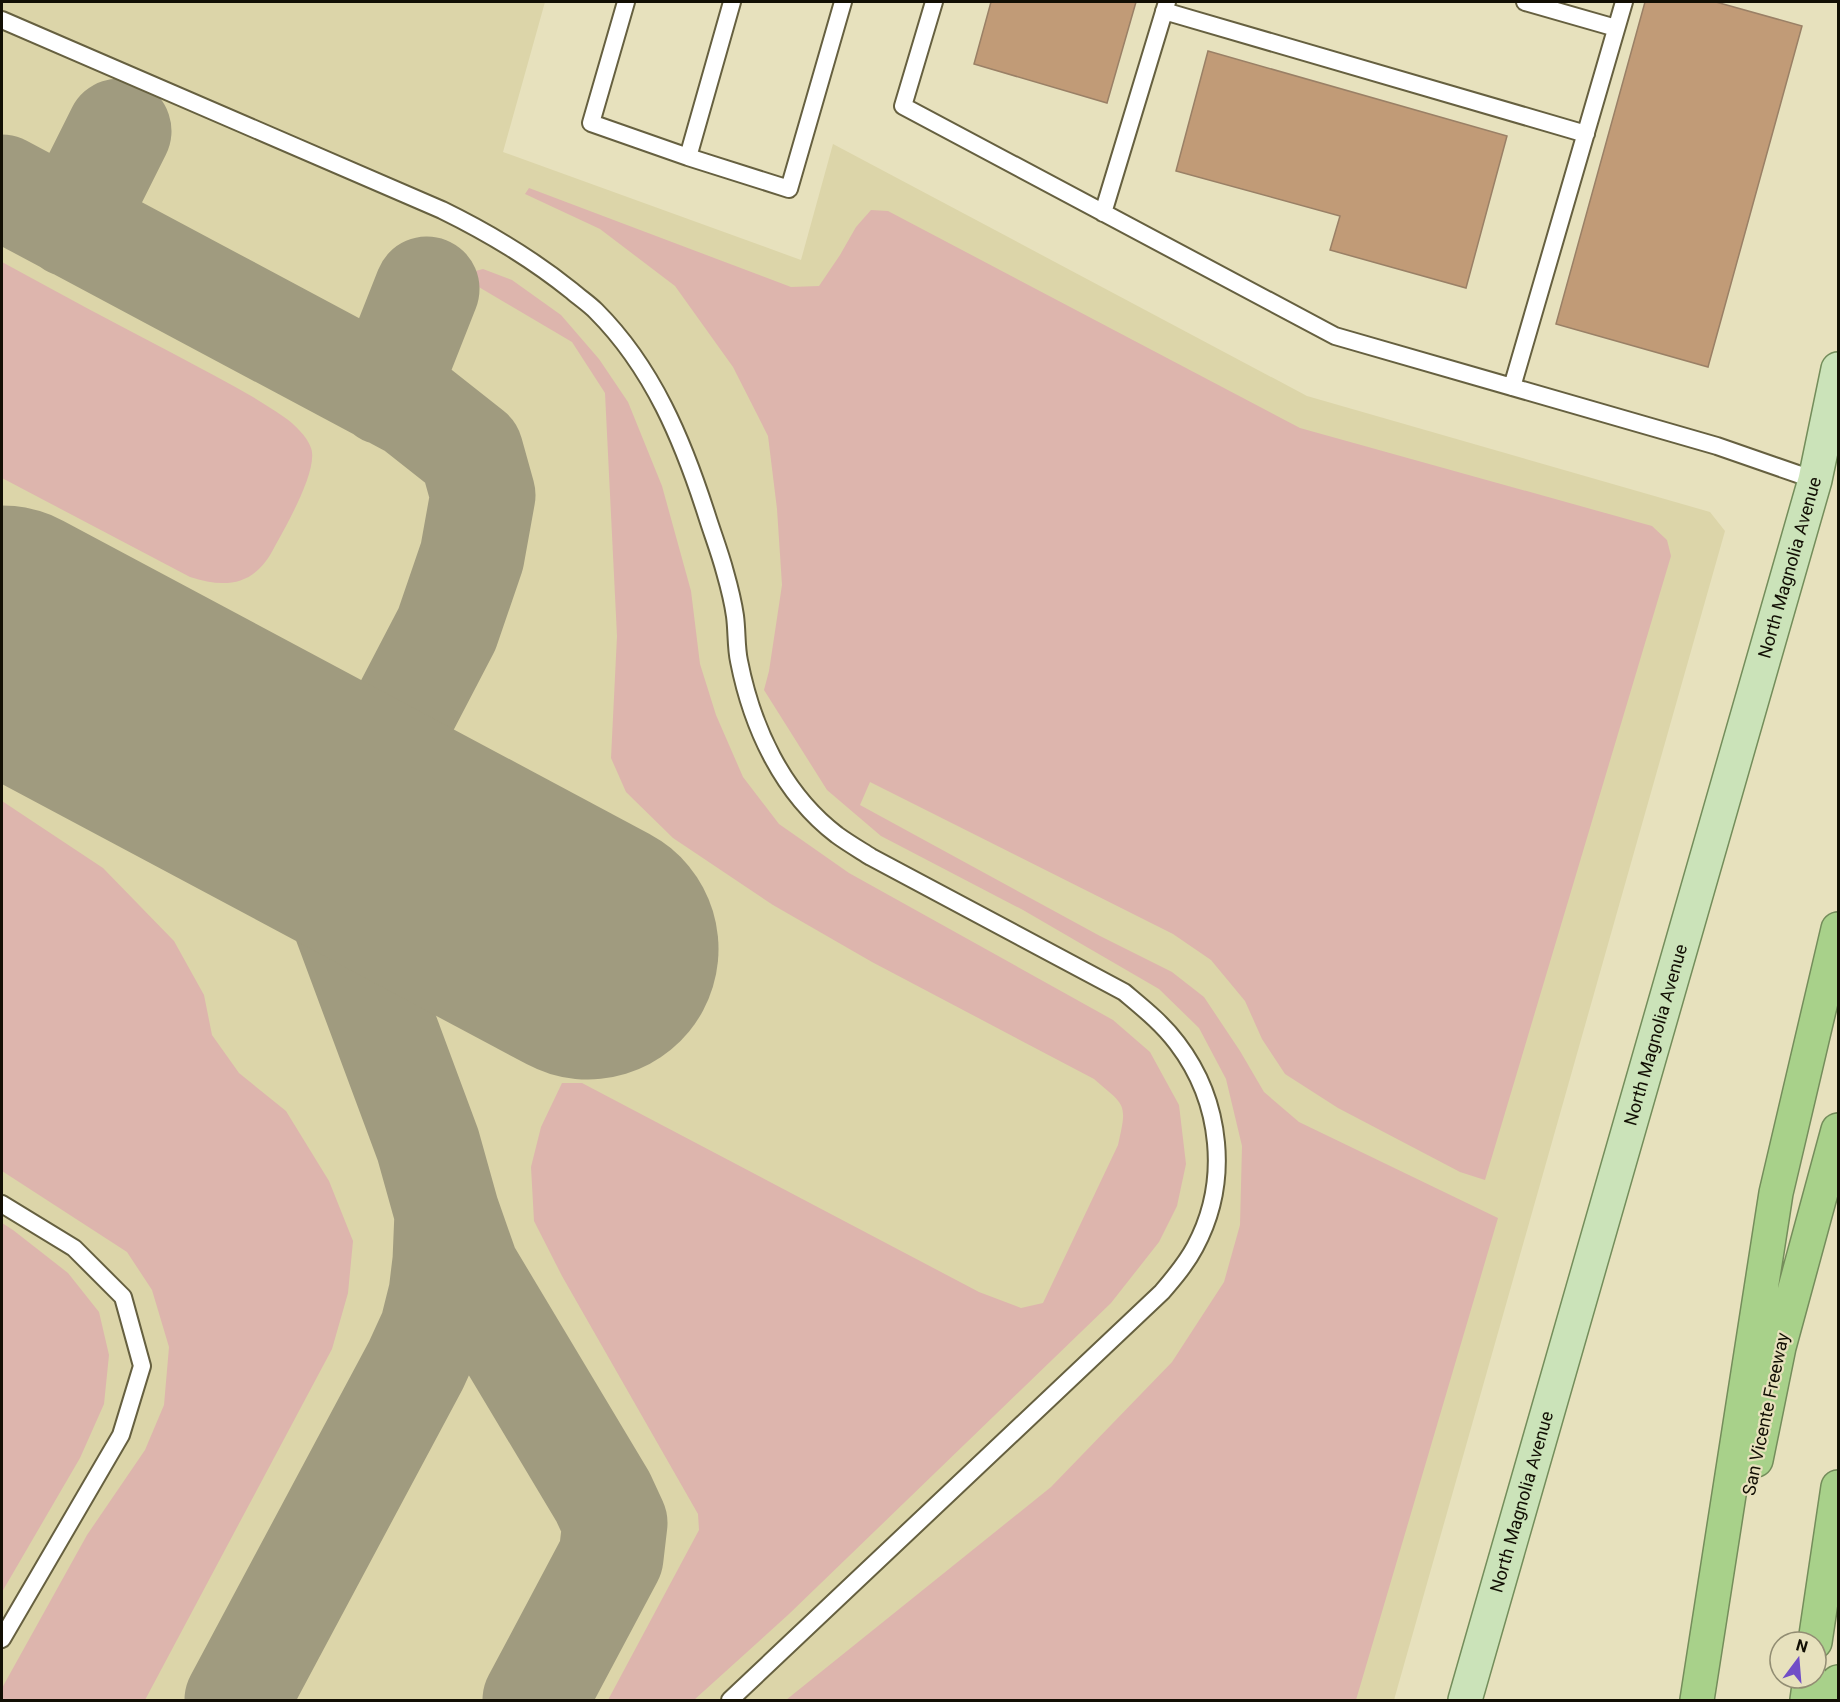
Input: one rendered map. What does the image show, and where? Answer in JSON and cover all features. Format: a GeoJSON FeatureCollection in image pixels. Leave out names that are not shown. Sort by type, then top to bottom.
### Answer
{"type":"FeatureCollection","features":[{"type":"Feature","properties":{"kind":"highway"},"geometry":{"type":"LineString","coordinates":[[1697,1701],[1776,1193],[1839,928]]}},
{"type":"Feature","properties":{"kind":"highway","name":"San Vicente Freeway"},"geometry":{"type":"LineString","coordinates":[[1705,1701],[1779,1347],[1839,1130]]}},
{"type":"Feature","properties":{"kind":"highway"},"geometry":{"type":"LineString","coordinates":[[1817,1630],[1839,1487]]}},
{"type":"Feature","properties":{"kind":"highway"},"geometry":{"type":"LineString","coordinates":[[1833,1701],[1839,1682]]}},
{"type":"Feature","properties":{"kind":"main road","name":"North Magnolia Avenue"},"geometry":{"type":"LineString","coordinates":[[1465,1701],[1815,480],[1839,369]]}},
{"type":"Feature","properties":{"kind":"lane"},"geometry":{"type":"LineString","coordinates":[[626,2],[591,123],[789,189],[843,2]]}},
{"type":"Feature","properties":{"kind":"lane"},"geometry":{"type":"LineString","coordinates":[[688,157],[732,2]]}},
{"type":"Feature","properties":{"kind":"lane"},"geometry":{"type":"LineString","coordinates":[[934,2],[903,106],[1335,336],[1717,446],[1815,480]]}},
{"type":"Feature","properties":{"kind":"lane"},"geometry":{"type":"LineString","coordinates":[[1525,2],[1616,28]]}},
{"type":"Feature","properties":{"kind":"lane"},"geometry":{"type":"LineString","coordinates":[[1512,387],[1624,2]]}},
{"type":"Feature","properties":{"kind":"lane"},"geometry":{"type":"LineString","coordinates":[[1103,213],[1165,6],[1586,134]]}},
{"type":"Feature","properties":{"kind":"lane"},"geometry":{"type":"LineString","coordinates":[[2,20],[472,224],[509,245],[596,310],[641,366],[677,433],[694,474],[725,572],[735,614],[738,658],[757,725],[770,753],[799,796],[837,834],[871,857],[1124,992],[1149,1012],[1172,1037],[1190,1062],[1203,1088],[1213,1117],[1216,1143],[1217,1169],[1214,1194],[1195,1248],[1179,1273],[1162,1292],[730,1701]]}},
{"type":"Feature","properties":{"kind":"lane"},"geometry":{"type":"LineString","coordinates":[[2,1204],[74,1248],[123,1297],[142,1366],[121,1435],[2,1639]]}},
{"type":"Feature","properties":{"kind":"shaded area"},"geometry":{"type":"Polygon","coordinates":[[[2,2],[545,2],[503,152],[801,260],[833,144],[1307,396],[1710,512],[1725,531],[1394,1700],[2,1700],[2,2]]]}},
{"type":"Feature","properties":{"kind":"shaded area"},"geometry":{"type":"Polygon","coordinates":[[[529,188],[791,287],[819,286],[856,227],[871,210],[888,211],[1300,428],[1652,526],[1667,540],[1671,556],[1485,1180],[1460,1172],[1338,1108],[1285,1074],[1262,1039],[1245,1001],[1211,960],[1173,934],[870,782],[860,805],[1100,936],[1172,972],[1204,997],[1264,1092],[1299,1122],[1498,1218],[1356,1700],[786,1700],[1051,1487],[1172,1362],[1224,1282],[1240,1225],[1242,1146],[1226,1079],[1199,1028],[1159,989],[1023,910],[881,836],[827,790],[764,690],[782,585],[777,509],[768,436],[733,367],[675,286],[600,229],[525,194],[529,188]]]}},
{"type":"Feature","properties":{"kind":"shaded area"},"geometry":{"type":"Polygon","coordinates":[[[2,262],[244,392],[284,417],[303,435],[311,448],[312,458],[306,484],[279,539],[258,570],[249,577],[228,583],[203,581],[190,577],[2,478],[2,262]]]}},
{"type":"Feature","properties":{"kind":"shaded area"},"geometry":{"type":"Polygon","coordinates":[[[483,269],[512,280],[561,315],[599,359],[628,402],[662,486],[691,591],[700,664],[716,715],[743,777],[779,824],[849,873],[1113,1020],[1150,1052],[1179,1105],[1186,1164],[1177,1206],[1159,1242],[1111,1303],[789,1614],[694,1700],[608,1700],[699,1530],[698,1514],[562,1276],[534,1221],[531,1167],[541,1127],[562,1083],[582,1083],[979,1292],[1021,1308],[1043,1303],[1118,1145],[1123,1112],[1118,1100],[1094,1079],[872,962],[773,905],[673,838],[626,792],[611,758],[617,636],[605,393],[572,342],[467,280],[468,273],[483,269]]]}},
{"type":"Feature","properties":{"kind":"shaded area"},"geometry":{"type":"Polygon","coordinates":[[[2,801],[103,868],[174,941],[204,995],[212,1035],[239,1073],[286,1111],[329,1181],[353,1241],[348,1293],[332,1349],[145,1700],[2,1700],[2,1688],[87,1535],[145,1450],[164,1405],[169,1347],[152,1290],[127,1252],[2,1171],[2,801]]]}},
{"type":"Feature","properties":{"kind":"shaded area"},"geometry":{"type":"Polygon","coordinates":[[[2,1223],[68,1273],[99,1312],[109,1355],[104,1404],[80,1458],[2,1592],[2,1223]]]}},
{"type":"Feature","properties":{"kind":"building"},"geometry":{"type":"Polygon","coordinates":[[[991,2],[1136,2],[1107,103],[974,64],[991,2]]]}},
{"type":"Feature","properties":{"kind":"building"},"geometry":{"type":"Polygon","coordinates":[[[1645,2],[1716,2],[1802,26],[1708,367],[1556,324],[1645,2]]]}},
{"type":"Feature","properties":{"kind":"building"},"geometry":{"type":"Polygon","coordinates":[[[1208,51],[1507,136],[1466,288],[1330,250],[1340,216],[1176,171],[1208,51]]]}},
{"type":"Feature","properties":{"kind":"taxiway"},"geometry":{"type":"LineString","coordinates":[[72,225],[119,131]]}},
{"type":"Feature","properties":{"kind":"taxiway"},"geometry":{"type":"LineString","coordinates":[[2,187],[414,407],[471,452],[483,495],[472,556],[447,629],[347,821]]}},
{"type":"Feature","properties":{"kind":"taxiway"},"geometry":{"type":"LineString","coordinates":[[386,393],[427,289]]}},
{"type":"Feature","properties":{"kind":"taxiway"},"geometry":{"type":"LineString","coordinates":[[237,1700],[416,1365],[432,1330],[441,1294],[445,1261],[447,1213],[428,1145],[298,795]]}},
{"type":"Feature","properties":{"kind":"taxiway"},"geometry":{"type":"LineString","coordinates":[[447,1213],[467,1270],[603,1497],[615,1523],[611,1557],[535,1700]]}},
{"type":"Feature","properties":{"kind":"runway"},"geometry":{"type":"LineString","coordinates":[[2,636],[588,949]]}}]}
